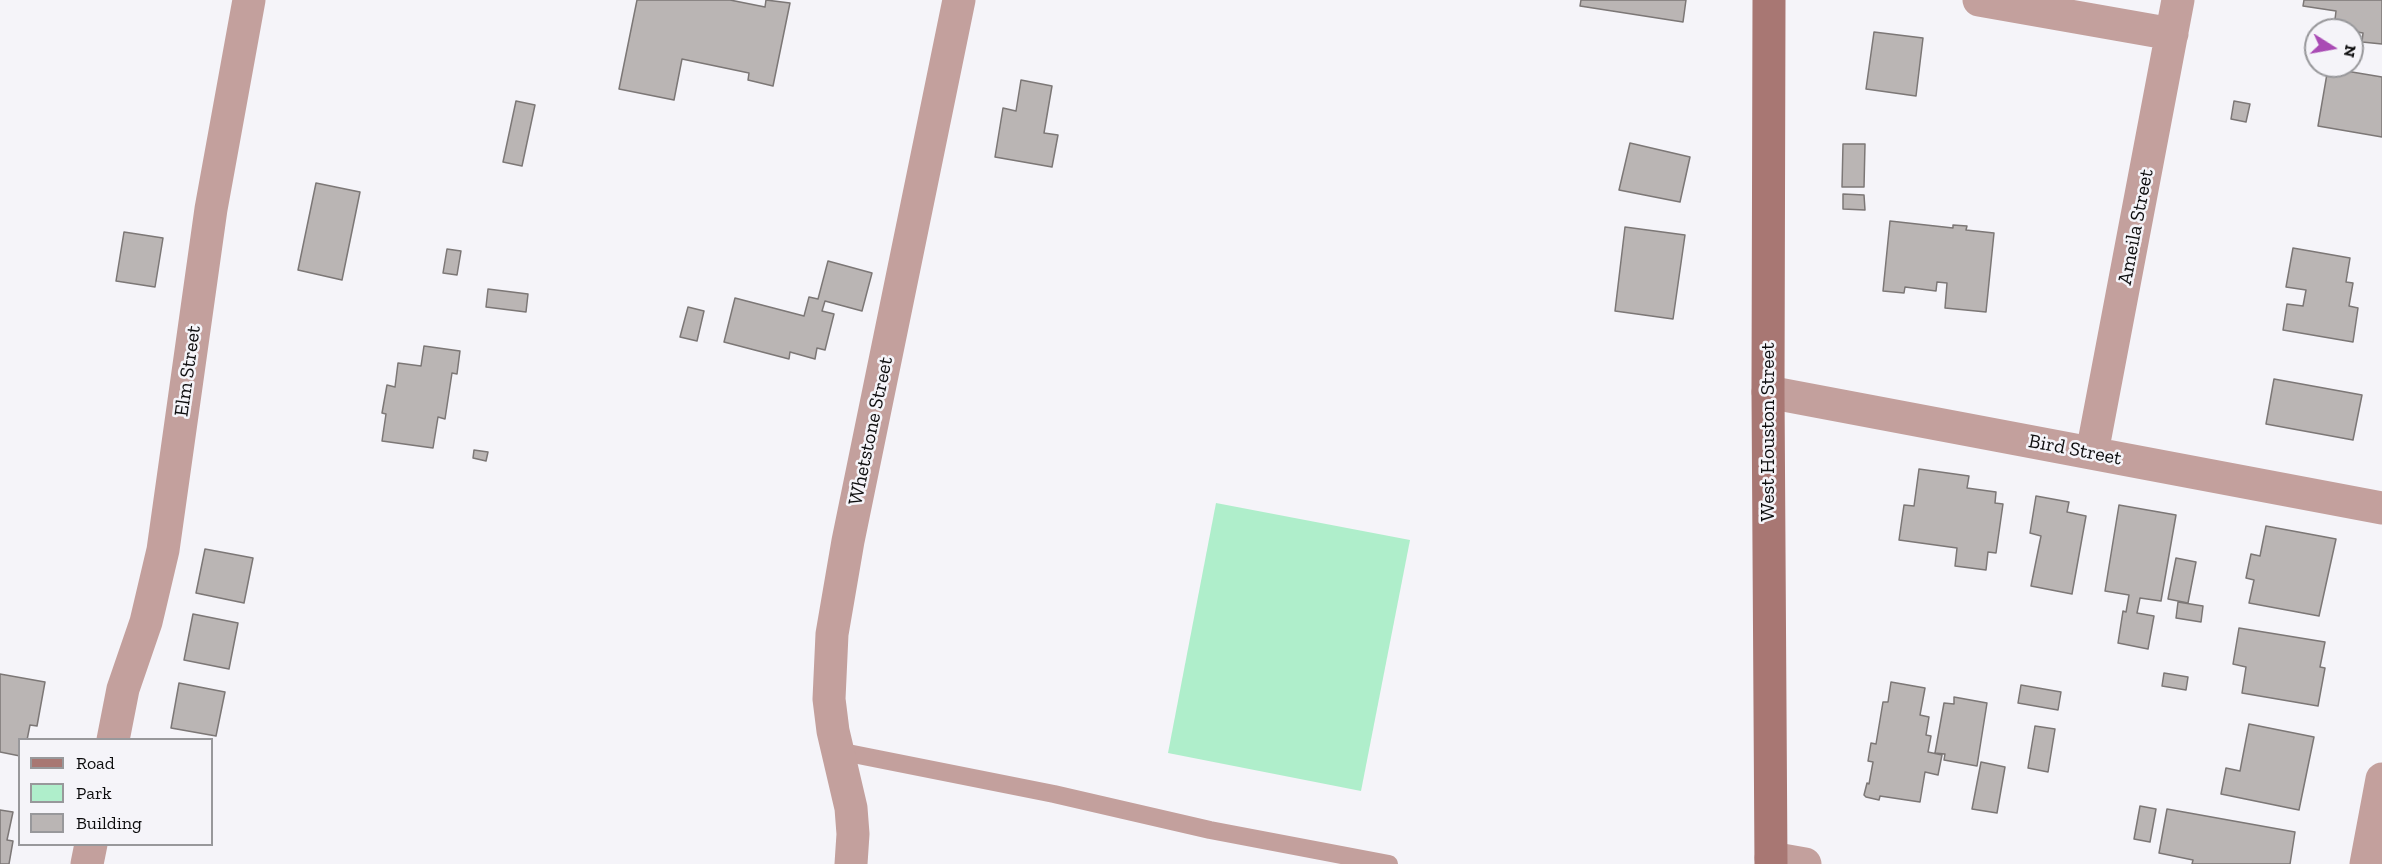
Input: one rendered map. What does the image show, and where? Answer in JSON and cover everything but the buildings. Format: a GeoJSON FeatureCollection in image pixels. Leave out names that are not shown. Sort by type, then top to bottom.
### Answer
{"type":"FeatureCollection","features":[{"type":"Feature","properties":{"kind":"main road","name":"West Houston Street"},"geometry":{"type":"LineString","coordinates":[[1769,0],[1768,392],[1771,861]]}},
{"type":"Feature","properties":{"kind":"street","name":"Elm Street"},"geometry":{"type":"LineString","coordinates":[[113,738],[123,689],[148,613],[163,550],[211,209],[249,0]]}},
{"type":"Feature","properties":{"kind":"street","name":"Whetstone Street"},"geometry":{"type":"LineString","coordinates":[[851,864],[853,834],[851,808],[829,699],[832,634],[848,540],[959,0]]}},
{"type":"Feature","properties":{"kind":"street"},"geometry":{"type":"LineString","coordinates":[[1979,0],[2172,34]]}},
{"type":"Feature","properties":{"kind":"street","name":"Ameila Street"},"geometry":{"type":"LineString","coordinates":[[2092,453],[2178,0]]}},
{"type":"Feature","properties":{"kind":"street","name":"Bird Street"},"geometry":{"type":"LineString","coordinates":[[1768,392],[2382,508]]}},
{"type":"Feature","properties":{"kind":"street"},"geometry":{"type":"LineString","coordinates":[[2366,864],[2382,779]]}},
{"type":"Feature","properties":{"kind":"street"},"geometry":{"type":"LineString","coordinates":[[87,864],[91,846]]}},
{"type":"Feature","properties":{"kind":"street"},"geometry":{"type":"LineString","coordinates":[[1771,861],[1806,864]]}},
{"type":"Feature","properties":{"kind":"lane"},"geometry":{"type":"LineString","coordinates":[[838,751],[1054,794],[1210,830],[1389,864]]}},
{"type":"Feature","properties":{"kind":"green space"},"geometry":{"type":"Polygon","coordinates":[[[1216,503],[1410,540],[1361,791],[1168,753],[1216,503]]]}}]}
